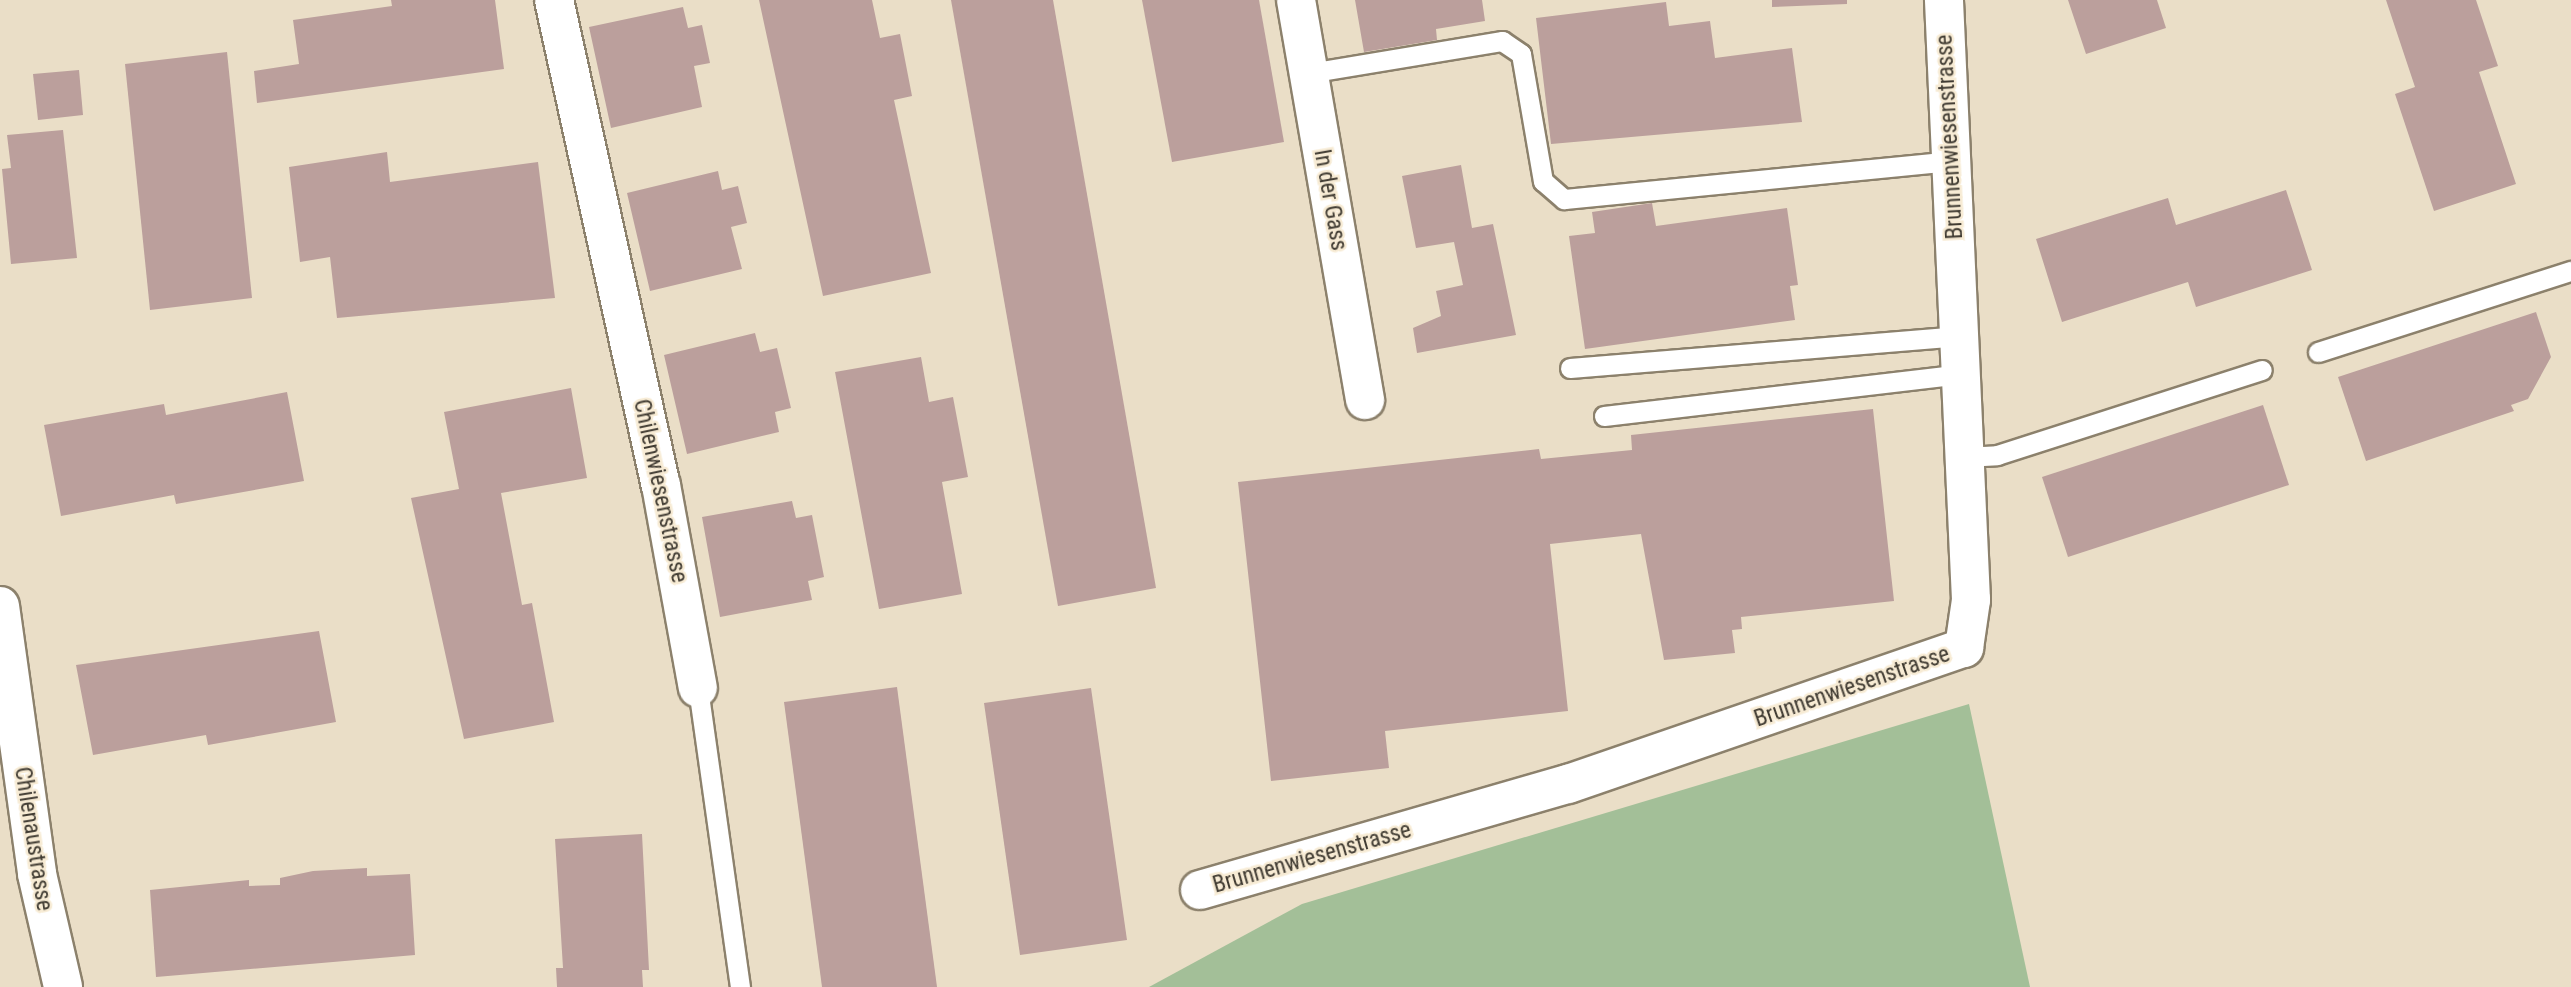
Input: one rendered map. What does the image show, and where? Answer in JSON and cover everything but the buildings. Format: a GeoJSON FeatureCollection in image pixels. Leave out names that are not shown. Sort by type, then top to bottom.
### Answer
{"type":"FeatureCollection","features":[{"type":"Feature","properties":{"kind":"street","name":"Chilenwiesenstrasse"},"geometry":{"type":"LineString","coordinates":[[554,0],[661,485],[698,688]]}},
{"type":"Feature","properties":{"kind":"street","name":"In der Gass"},"geometry":{"type":"LineString","coordinates":[[1296,0],[1365,400]]}},
{"type":"Feature","properties":{"kind":"street","name":"Brunnenwiesenstrasse"},"geometry":{"type":"LineString","coordinates":[[1200,890],[1568,784],[1964,648],[1971,600],[1944,0]]}},
{"type":"Feature","properties":{"kind":"street","name":"Chilenaustrasse"},"geometry":{"type":"LineString","coordinates":[[0,606],[37,874],[63,987]]}},
{"type":"Feature","properties":{"kind":"lane"},"geometry":{"type":"LineString","coordinates":[[1309,73],[1502,41],[1521,54],[1542,181],[1564,199],[1951,161]]}},
{"type":"Feature","properties":{"kind":"lane"},"geometry":{"type":"LineString","coordinates":[[2318,352],[2571,271]]}},
{"type":"Feature","properties":{"kind":"lane"},"geometry":{"type":"LineString","coordinates":[[1570,368],[1960,336]]}},
{"type":"Feature","properties":{"kind":"lane"},"geometry":{"type":"LineString","coordinates":[[1964,457],[1997,454],[2262,370]]}},
{"type":"Feature","properties":{"kind":"lane"},"geometry":{"type":"LineString","coordinates":[[1604,416],[1961,374]]}},
{"type":"Feature","properties":{"kind":"lane","name":"Chilenwiesenstrasse"},"geometry":{"type":"LineString","coordinates":[[698,688],[740,987]]}},
{"type":"Feature","properties":{"kind":"green space"},"geometry":{"type":"Polygon","coordinates":[[[1969,704],[2030,987],[1149,987],[1302,904],[1969,704]]]}}]}
